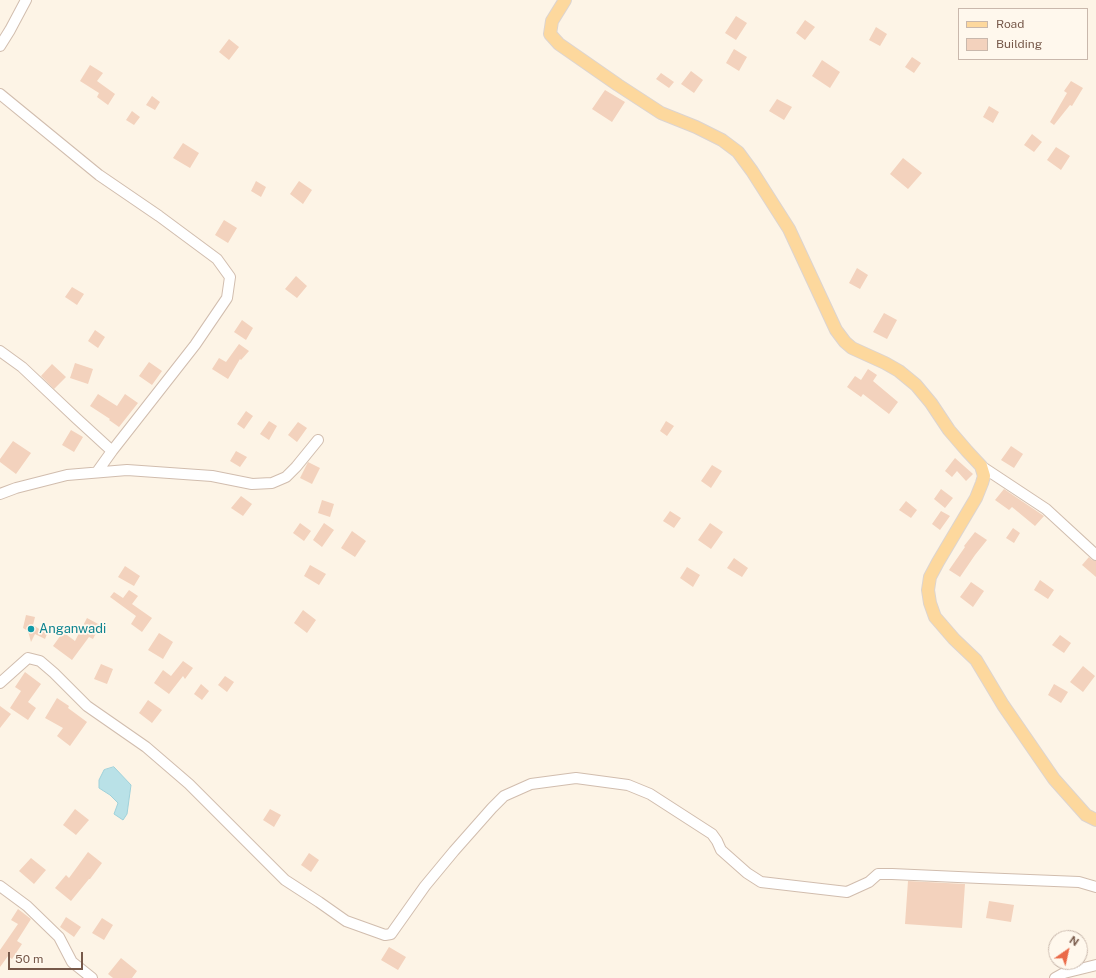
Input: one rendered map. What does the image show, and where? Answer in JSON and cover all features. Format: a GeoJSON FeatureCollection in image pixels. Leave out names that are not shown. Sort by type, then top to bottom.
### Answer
{"type":"FeatureCollection","features":[{"type":"Feature","properties":{"kind":"main road"},"geometry":{"type":"LineString","coordinates":[[565,0],[552,21],[550,34],[558,44],[618,86],[662,113],[722,140],[738,152],[789,229],[836,330],[852,348],[885,363],[916,385],[931,403],[949,430],[981,466],[984,476],[976,498],[930,577],[928,590],[930,604],[935,617],[954,639],[976,660],[1003,704],[1054,779],[1086,815],[1096,820]]}},
{"type":"Feature","properties":{"kind":"street"},"geometry":{"type":"LineString","coordinates":[[0,46],[26,0]]}},
{"type":"Feature","properties":{"kind":"street"},"geometry":{"type":"LineString","coordinates":[[0,94],[99,175],[159,216],[217,259],[230,277],[227,298],[195,345],[97,472]]}},
{"type":"Feature","properties":{"kind":"street"},"geometry":{"type":"LineString","coordinates":[[0,351],[22,367],[112,451]]}},
{"type":"Feature","properties":{"kind":"street"},"geometry":{"type":"LineString","coordinates":[[0,494],[16,488],[67,475],[127,470],[212,476],[252,484],[272,483],[286,477],[318,440]]}},
{"type":"Feature","properties":{"kind":"street"},"geometry":{"type":"LineString","coordinates":[[981,466],[1046,509],[1096,555]]}},
{"type":"Feature","properties":{"kind":"street"},"geometry":{"type":"LineString","coordinates":[[0,682],[28,658],[40,661],[87,706],[146,747],[189,784],[285,880],[346,921],[385,935],[391,934],[425,886],[454,851],[504,796],[531,784],[576,778],[628,784],[650,794],[712,834],[721,850],[747,873],[761,882],[847,892],[869,882],[878,874],[892,874],[1079,882],[1096,887]]}},
{"type":"Feature","properties":{"kind":"street"},"geometry":{"type":"LineString","coordinates":[[0,886],[27,906],[59,937],[72,962],[92,978]]}},
{"type":"Feature","properties":{"kind":"street"},"geometry":{"type":"LineString","coordinates":[[1055,978],[1064,973],[1096,965]]}},
{"type":"Feature","properties":{"kind":"water"},"geometry":{"type":"Polygon","coordinates":[[[114,767],[131,785],[127,814],[123,820],[114,814],[118,803],[110,795],[99,788],[99,780],[104,770],[114,767]]]}},
{"type":"Feature","properties":{"kind":"building"},"geometry":{"type":"Polygon","coordinates":[[[736,16],[747,23],[736,40],[725,33],[736,16]]]}},
{"type":"Feature","properties":{"kind":"building"},"geometry":{"type":"Polygon","coordinates":[[[805,20],[815,27],[805,40],[796,33],[805,20]]]}},
{"type":"Feature","properties":{"kind":"building"},"geometry":{"type":"Polygon","coordinates":[[[876,27],[887,34],[880,46],[869,40],[876,27]]]}},
{"type":"Feature","properties":{"kind":"building"},"geometry":{"type":"Polygon","coordinates":[[[229,39],[239,47],[229,60],[219,52],[229,39]]]}},
{"type":"Feature","properties":{"kind":"building"},"geometry":{"type":"Polygon","coordinates":[[[734,49],[747,57],[739,71],[726,63],[734,49]]]}},
{"type":"Feature","properties":{"kind":"building"},"geometry":{"type":"Polygon","coordinates":[[[912,57],[921,63],[914,73],[905,67],[912,57]]]}},
{"type":"Feature","properties":{"kind":"building"},"geometry":{"type":"Polygon","coordinates":[[[822,60],[840,72],[830,88],[812,76],[822,60]]]}},
{"type":"Feature","properties":{"kind":"building"},"geometry":{"type":"Polygon","coordinates":[[[90,65],[103,73],[97,81],[115,94],[108,105],[97,97],[99,93],[80,81],[90,65]]]}},
{"type":"Feature","properties":{"kind":"building"},"geometry":{"type":"Polygon","coordinates":[[[691,71],[703,80],[694,93],[681,84],[691,71]]]}},
{"type":"Feature","properties":{"kind":"building"},"geometry":{"type":"Polygon","coordinates":[[[661,73],[674,82],[669,88],[656,79],[661,73]]]}},
{"type":"Feature","properties":{"kind":"building"},"geometry":{"type":"Polygon","coordinates":[[[1071,81],[1083,88],[1072,106],[1070,105],[1054,125],[1050,122],[1067,93],[1064,91],[1071,81]]]}},
{"type":"Feature","properties":{"kind":"building"},"geometry":{"type":"Polygon","coordinates":[[[605,90],[625,102],[612,122],[592,109],[605,90]]]}},
{"type":"Feature","properties":{"kind":"building"},"geometry":{"type":"Polygon","coordinates":[[[152,96],[160,102],[155,110],[146,105],[152,96]]]}},
{"type":"Feature","properties":{"kind":"building"},"geometry":{"type":"Polygon","coordinates":[[[777,99],[792,107],[784,120],[769,111],[777,99]]]}},
{"type":"Feature","properties":{"kind":"building"},"geometry":{"type":"Polygon","coordinates":[[[989,106],[999,112],[993,123],[983,117],[989,106]]]}},
{"type":"Feature","properties":{"kind":"building"},"geometry":{"type":"Polygon","coordinates":[[[132,111],[140,117],[134,125],[126,120],[132,111]]]}},
{"type":"Feature","properties":{"kind":"building"},"geometry":{"type":"Polygon","coordinates":[[[1032,134],[1042,142],[1034,152],[1024,145],[1032,134]]]}},
{"type":"Feature","properties":{"kind":"building"},"geometry":{"type":"Polygon","coordinates":[[[183,143],[199,153],[190,168],[173,158],[183,143]]]}},
{"type":"Feature","properties":{"kind":"building"},"geometry":{"type":"Polygon","coordinates":[[[1056,147],[1070,156],[1061,170],[1047,160],[1056,147]]]}},
{"type":"Feature","properties":{"kind":"building"},"geometry":{"type":"Polygon","coordinates":[[[903,158],[922,173],[908,189],[890,174],[903,158]]]}},
{"type":"Feature","properties":{"kind":"building"},"geometry":{"type":"Polygon","coordinates":[[[256,181],[266,187],[261,197],[251,191],[256,181]]]}},
{"type":"Feature","properties":{"kind":"building"},"geometry":{"type":"Polygon","coordinates":[[[299,181],[312,190],[303,204],[290,194],[299,181]]]}},
{"type":"Feature","properties":{"kind":"building"},"geometry":{"type":"Polygon","coordinates":[[[224,220],[237,228],[228,243],[215,235],[224,220]]]}},
{"type":"Feature","properties":{"kind":"building"},"geometry":{"type":"Polygon","coordinates":[[[857,268],[868,275],[860,289],[849,283],[857,268]]]}},
{"type":"Feature","properties":{"kind":"building"},"geometry":{"type":"Polygon","coordinates":[[[296,276],[307,286],[297,298],[285,289],[296,276]]]}},
{"type":"Feature","properties":{"kind":"building"},"geometry":{"type":"Polygon","coordinates":[[[72,287],[84,294],[77,305],[65,297],[72,287]]]}},
{"type":"Feature","properties":{"kind":"building"},"geometry":{"type":"Polygon","coordinates":[[[884,313],[897,320],[887,339],[873,332],[884,313]]]}},
{"type":"Feature","properties":{"kind":"building"},"geometry":{"type":"Polygon","coordinates":[[[242,320],[253,328],[246,340],[234,332],[242,320]]]}},
{"type":"Feature","properties":{"kind":"building"},"geometry":{"type":"Polygon","coordinates":[[[95,330],[105,337],[98,348],[88,341],[95,330]]]}},
{"type":"Feature","properties":{"kind":"building"},"geometry":{"type":"Polygon","coordinates":[[[239,344],[249,351],[241,360],[240,359],[228,379],[212,369],[219,358],[226,362],[239,344]]]}},
{"type":"Feature","properties":{"kind":"building"},"geometry":{"type":"Polygon","coordinates":[[[149,362],[162,371],[152,385],[139,376],[149,362]]]}},
{"type":"Feature","properties":{"kind":"building"},"geometry":{"type":"Polygon","coordinates":[[[75,363],[93,369],[88,384],[70,378],[75,363]]]}},
{"type":"Feature","properties":{"kind":"building"},"geometry":{"type":"Polygon","coordinates":[[[52,364],[66,377],[54,389],[41,376],[52,364]]]}},
{"type":"Feature","properties":{"kind":"building"},"geometry":{"type":"Polygon","coordinates":[[[868,369],[877,375],[873,381],[898,402],[889,414],[863,394],[861,397],[847,387],[855,376],[861,380],[868,369]]]}},
{"type":"Feature","properties":{"kind":"building"},"geometry":{"type":"Polygon","coordinates":[[[98,394],[117,406],[125,394],[138,403],[119,427],[109,420],[110,419],[90,406],[98,394]]]}},
{"type":"Feature","properties":{"kind":"building"},"geometry":{"type":"Polygon","coordinates":[[[246,411],[253,416],[244,429],[237,424],[246,411]]]}},
{"type":"Feature","properties":{"kind":"building"},"geometry":{"type":"Polygon","coordinates":[[[269,421],[277,426],[269,440],[260,434],[269,421]]]}},
{"type":"Feature","properties":{"kind":"building"},"geometry":{"type":"Polygon","coordinates":[[[666,421],[674,426],[667,436],[660,431],[666,421]]]}},
{"type":"Feature","properties":{"kind":"building"},"geometry":{"type":"Polygon","coordinates":[[[298,422],[307,428],[297,442],[288,435],[298,422]]]}},
{"type":"Feature","properties":{"kind":"building"},"geometry":{"type":"Polygon","coordinates":[[[71,430],[83,437],[74,452],[62,445],[71,430]]]}},
{"type":"Feature","properties":{"kind":"building"},"geometry":{"type":"Polygon","coordinates":[[[13,441],[31,453],[16,474],[0,462],[0,459],[13,441]]]}},
{"type":"Feature","properties":{"kind":"building"},"geometry":{"type":"Polygon","coordinates":[[[1011,446],[1023,454],[1014,468],[1001,460],[1011,446]]]}},
{"type":"Feature","properties":{"kind":"building"},"geometry":{"type":"Polygon","coordinates":[[[236,451],[247,457],[240,467],[230,461],[236,451]]]}},
{"type":"Feature","properties":{"kind":"building"},"geometry":{"type":"Polygon","coordinates":[[[955,458],[973,474],[966,481],[957,471],[952,477],[945,471],[955,458]]]}},
{"type":"Feature","properties":{"kind":"building"},"geometry":{"type":"Polygon","coordinates":[[[308,462],[320,468],[312,484],[300,478],[308,462]]]}},
{"type":"Feature","properties":{"kind":"building"},"geometry":{"type":"Polygon","coordinates":[[[712,465],[722,471],[711,488],[701,481],[712,465]]]}},
{"type":"Feature","properties":{"kind":"building"},"geometry":{"type":"Polygon","coordinates":[[[941,489],[953,498],[945,508],[934,499],[941,489]]]}},
{"type":"Feature","properties":{"kind":"building"},"geometry":{"type":"Polygon","coordinates":[[[1004,489],[1044,516],[1035,526],[1012,507],[1009,510],[995,500],[1004,489]]]}},
{"type":"Feature","properties":{"kind":"building"},"geometry":{"type":"Polygon","coordinates":[[[241,496],[252,504],[243,516],[231,508],[241,496]]]}},
{"type":"Feature","properties":{"kind":"building"},"geometry":{"type":"Polygon","coordinates":[[[322,500],[334,504],[330,517],[318,513],[322,500]]]}},
{"type":"Feature","properties":{"kind":"building"},"geometry":{"type":"Polygon","coordinates":[[[906,501],[917,510],[911,518],[899,510],[906,501]]]}},
{"type":"Feature","properties":{"kind":"building"},"geometry":{"type":"Polygon","coordinates":[[[670,511],[681,518],[674,528],[663,521],[670,511]]]}},
{"type":"Feature","properties":{"kind":"building"},"geometry":{"type":"Polygon","coordinates":[[[941,511],[950,516],[940,530],[932,524],[941,511]]]}},
{"type":"Feature","properties":{"kind":"building"},"geometry":{"type":"Polygon","coordinates":[[[300,523],[311,531],[304,541],[293,533],[300,523]]]}},
{"type":"Feature","properties":{"kind":"building"},"geometry":{"type":"Polygon","coordinates":[[[324,523],[334,530],[322,547],[313,540],[324,523]]]}},
{"type":"Feature","properties":{"kind":"building"},"geometry":{"type":"Polygon","coordinates":[[[710,523],[723,532],[711,549],[698,540],[710,523]]]}},
{"type":"Feature","properties":{"kind":"building"},"geometry":{"type":"Polygon","coordinates":[[[1013,528],[1020,533],[1014,543],[1006,538],[1013,528]]]}},
{"type":"Feature","properties":{"kind":"building"},"geometry":{"type":"Polygon","coordinates":[[[352,531],[366,541],[355,557],[341,548],[352,531]]]}},
{"type":"Feature","properties":{"kind":"building"},"geometry":{"type":"Polygon","coordinates":[[[975,532],[987,540],[960,577],[949,570],[975,532]]]}},
{"type":"Feature","properties":{"kind":"building"},"geometry":{"type":"Polygon","coordinates":[[[1089,557],[1096,561],[1096,577],[1082,565],[1089,557]]]}},
{"type":"Feature","properties":{"kind":"building"},"geometry":{"type":"Polygon","coordinates":[[[734,558],[748,568],[742,577],[727,568],[734,558]]]}},
{"type":"Feature","properties":{"kind":"building"},"geometry":{"type":"Polygon","coordinates":[[[310,565],[326,574],[319,585],[304,576],[310,565]]]}},
{"type":"Feature","properties":{"kind":"building"},"geometry":{"type":"Polygon","coordinates":[[[125,566],[140,576],[134,586],[118,577],[125,566]]]}},
{"type":"Feature","properties":{"kind":"building"},"geometry":{"type":"Polygon","coordinates":[[[687,567],[700,575],[693,587],[680,578],[687,567]]]}},
{"type":"Feature","properties":{"kind":"building"},"geometry":{"type":"Polygon","coordinates":[[[1040,580],[1054,590],[1048,599],[1034,590],[1040,580]]]}},
{"type":"Feature","properties":{"kind":"building"},"geometry":{"type":"Polygon","coordinates":[[[971,582],[984,591],[973,607],[960,597],[971,582]]]}},
{"type":"Feature","properties":{"kind":"building"},"geometry":{"type":"Polygon","coordinates":[[[129,590],[138,596],[132,604],[152,618],[142,632],[131,624],[136,616],[110,597],[114,592],[123,598],[129,590]]]}},
{"type":"Feature","properties":{"kind":"building"},"geometry":{"type":"Polygon","coordinates":[[[303,610],[316,620],[307,633],[294,623],[303,610]]]}},
{"type":"Feature","properties":{"kind":"building","name":"Anganwadi"},"geometry":{"type":"Polygon","coordinates":[[[26,615],[35,617],[33,625],[47,634],[45,639],[35,634],[31,642],[28,631],[23,628],[26,615]]]}},
{"type":"Feature","properties":{"kind":"building"},"geometry":{"type":"Polygon","coordinates":[[[87,618],[100,625],[93,639],[89,637],[72,660],[53,646],[63,632],[75,641],[87,618]]]}},
{"type":"Feature","properties":{"kind":"building"},"geometry":{"type":"Polygon","coordinates":[[[159,633],[173,642],[163,659],[148,650],[159,633]]]}},
{"type":"Feature","properties":{"kind":"building"},"geometry":{"type":"Polygon","coordinates":[[[1060,635],[1071,643],[1064,653],[1052,645],[1060,635]]]}},
{"type":"Feature","properties":{"kind":"building"},"geometry":{"type":"Polygon","coordinates":[[[183,661],[193,668],[185,679],[183,676],[169,694],[154,683],[163,670],[171,676],[183,661]]]}},
{"type":"Feature","properties":{"kind":"building"},"geometry":{"type":"Polygon","coordinates":[[[101,664],[113,669],[107,684],[94,679],[101,664]]]}},
{"type":"Feature","properties":{"kind":"building"},"geometry":{"type":"Polygon","coordinates":[[[1083,666],[1095,676],[1083,692],[1070,682],[1083,666]]]}},
{"type":"Feature","properties":{"kind":"building"},"geometry":{"type":"Polygon","coordinates":[[[25,672],[41,684],[28,702],[36,708],[28,720],[10,708],[21,691],[15,687],[25,672]]]}},
{"type":"Feature","properties":{"kind":"building"},"geometry":{"type":"Polygon","coordinates":[[[225,676],[234,682],[227,692],[218,685],[225,676]]]}},
{"type":"Feature","properties":{"kind":"building"},"geometry":{"type":"Polygon","coordinates":[[[201,684],[209,691],[202,700],[194,694],[201,684]]]}},
{"type":"Feature","properties":{"kind":"building"},"geometry":{"type":"Polygon","coordinates":[[[1054,684],[1068,692],[1061,703],[1048,695],[1054,684]]]}},
{"type":"Feature","properties":{"kind":"building"},"geometry":{"type":"Polygon","coordinates":[[[57,698],[69,706],[68,708],[87,722],[70,746],[57,736],[63,728],[45,718],[57,698]]]}},
{"type":"Feature","properties":{"kind":"building"},"geometry":{"type":"Polygon","coordinates":[[[148,700],[162,710],[152,723],[139,713],[148,700]]]}},
{"type":"Feature","properties":{"kind":"building"},"geometry":{"type":"Polygon","coordinates":[[[0,706],[11,714],[0,728],[0,706]]]}},
{"type":"Feature","properties":{"kind":"building"},"geometry":{"type":"Polygon","coordinates":[[[75,809],[89,820],[76,835],[63,825],[75,809]]]}},
{"type":"Feature","properties":{"kind":"building"},"geometry":{"type":"Polygon","coordinates":[[[270,809],[281,815],[274,827],[263,820],[270,809]]]}},
{"type":"Feature","properties":{"kind":"building"},"geometry":{"type":"Polygon","coordinates":[[[88,852],[102,863],[71,901],[55,888],[66,875],[69,878],[88,852]]]}},
{"type":"Feature","properties":{"kind":"building"},"geometry":{"type":"Polygon","coordinates":[[[309,853],[319,860],[311,872],[301,865],[309,853]]]}},
{"type":"Feature","properties":{"kind":"building"},"geometry":{"type":"Polygon","coordinates":[[[31,858],[46,870],[34,884],[19,871],[31,858]]]}},
{"type":"Feature","properties":{"kind":"building"},"geometry":{"type":"Polygon","coordinates":[[[908,881],[965,884],[962,928],[905,924],[908,881]]]}},
{"type":"Feature","properties":{"kind":"building"},"geometry":{"type":"Polygon","coordinates":[[[989,901],[1014,905],[1011,922],[986,918],[989,901]]]}},
{"type":"Feature","properties":{"kind":"building"},"geometry":{"type":"Polygon","coordinates":[[[18,909],[31,919],[17,941],[22,944],[12,959],[8,956],[0,967],[0,950],[18,924],[11,920],[18,909]]]}},
{"type":"Feature","properties":{"kind":"building"},"geometry":{"type":"Polygon","coordinates":[[[66,917],[81,927],[74,937],[60,927],[66,917]]]}},
{"type":"Feature","properties":{"kind":"building"},"geometry":{"type":"Polygon","coordinates":[[[102,918],[113,925],[104,940],[92,933],[102,918]]]}},
{"type":"Feature","properties":{"kind":"building"},"geometry":{"type":"Polygon","coordinates":[[[389,947],[406,957],[398,970],[381,960],[389,947]]]}},
{"type":"Feature","properties":{"kind":"building"},"geometry":{"type":"Polygon","coordinates":[[[121,958],[137,971],[132,978],[113,978],[108,974],[121,958]]]}},
{"type":"Feature","properties":{"kind":"place","name":"Anganwadi"},"geometry":{"type":"Point","coordinates":[31,629]}}]}
